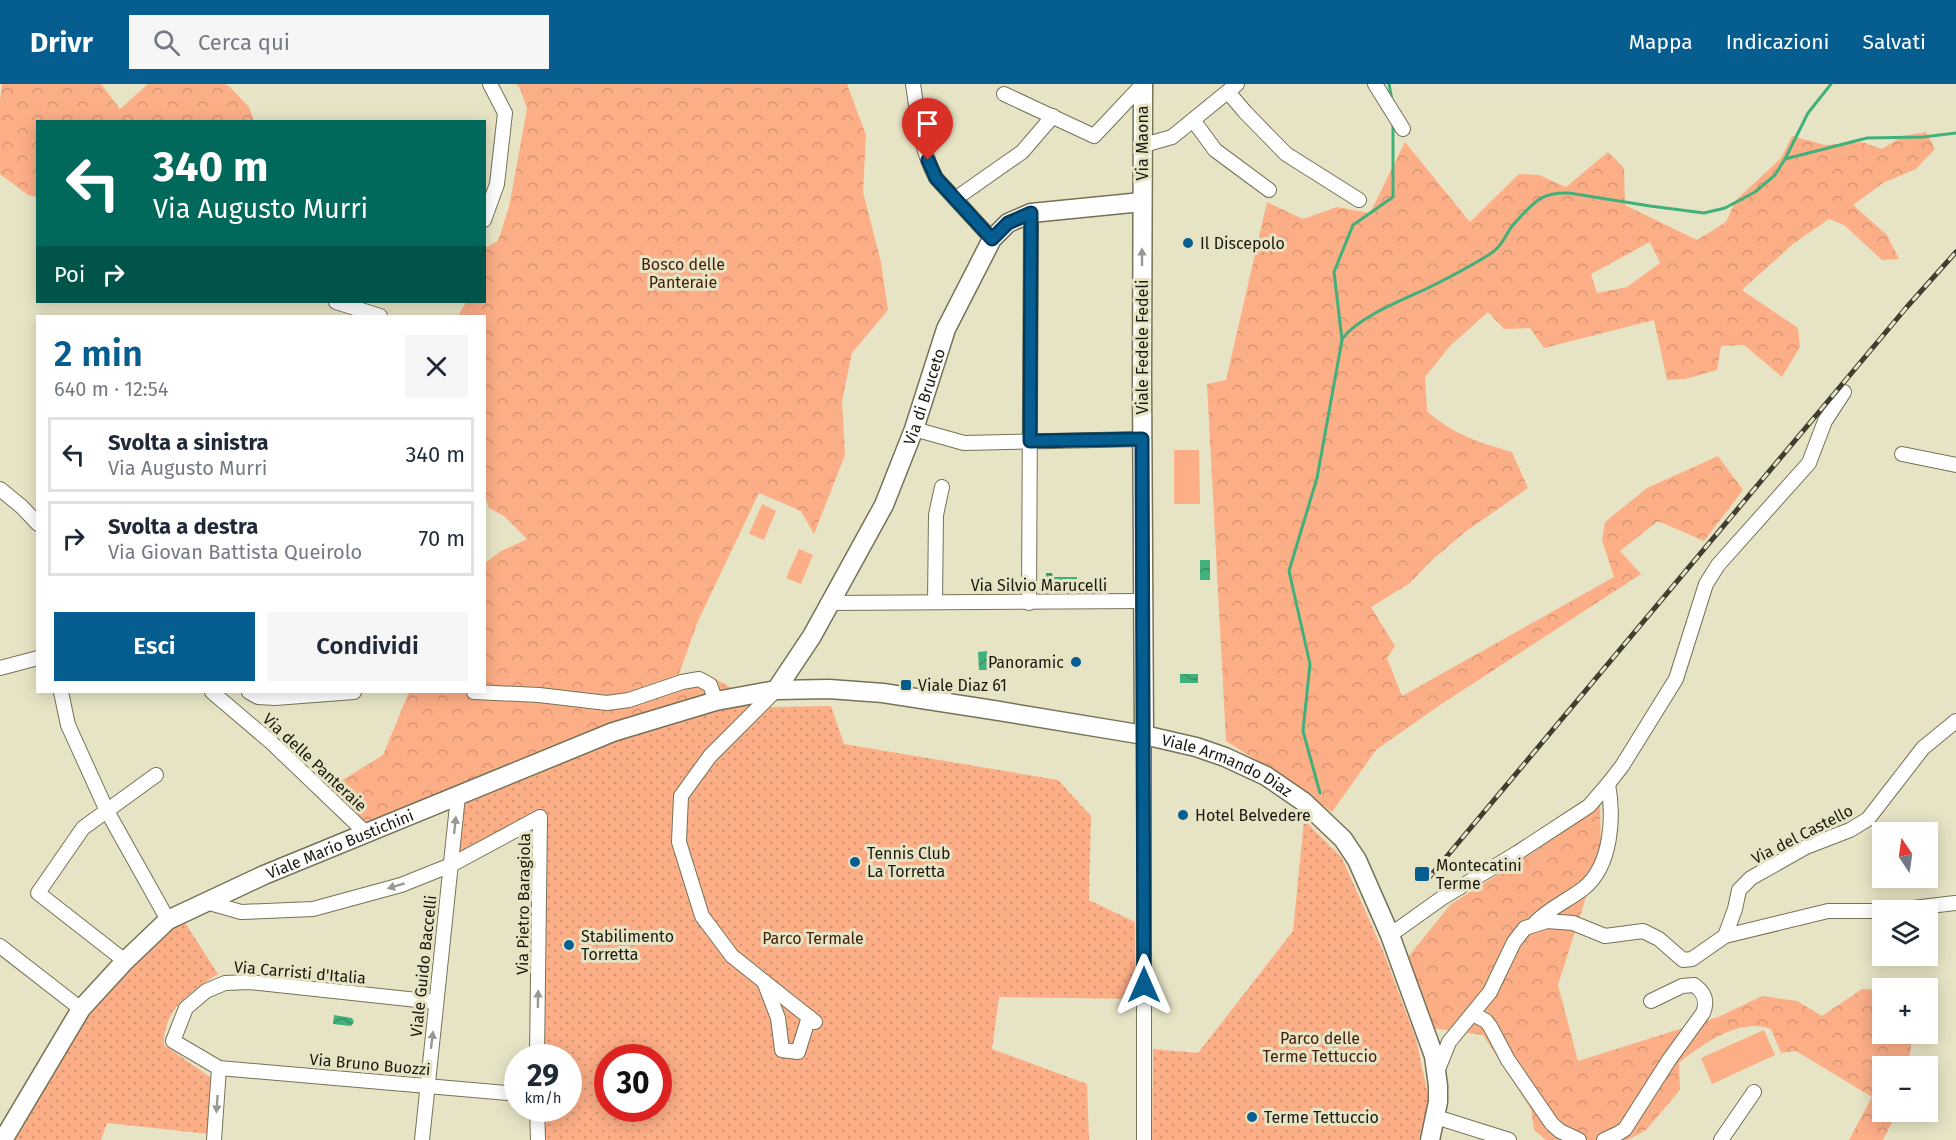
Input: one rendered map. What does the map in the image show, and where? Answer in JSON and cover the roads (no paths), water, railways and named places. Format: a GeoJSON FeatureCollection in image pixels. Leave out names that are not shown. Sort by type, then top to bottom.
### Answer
{"type":"FeatureCollection","features":[{"type":"Feature","properties":{"kind":"main road","name":"Via Maona"},"geometry":{"type":"LineString","coordinates":[[1142,202],[1143,84]]}},
{"type":"Feature","properties":{"kind":"main road","name":"Via di Bruceto"},"geometry":{"type":"LineString","coordinates":[[776,690],[812,636],[828,603],[884,505],[914,429],[946,329],[992,239],[1008,223],[1031,213],[1142,202]]}},
{"type":"Feature","properties":{"kind":"main road","name":"Viale Fedele Fedeli"},"geometry":{"type":"LineString","coordinates":[[1142,202],[1144,735]]}},
{"type":"Feature","properties":{"kind":"main road"},"geometry":{"type":"LineString","coordinates":[[798,689],[812,636]]}},
{"type":"Feature","properties":{"kind":"main road","name":"Viale Armando Diaz"},"geometry":{"type":"LineString","coordinates":[[776,690],[845,689],[883,693],[1144,735],[1196,747],[1225,757],[1266,776],[1304,802],[1343,839],[1357,861],[1390,935],[1427,1036],[1437,1072],[1438,1102],[1430,1140]]}},
{"type":"Feature","properties":{"kind":"main road","name":"Viale Mario Bustichini"},"geometry":{"type":"LineString","coordinates":[[3,1135],[81,1009],[125,961],[168,920],[264,875],[613,732],[717,701],[776,690]]}},
{"type":"Feature","properties":{"kind":"street"},"geometry":{"type":"LineString","coordinates":[[486,214],[497,184],[505,113],[490,84]]}},
{"type":"Feature","properties":{"kind":"street"},"geometry":{"type":"LineString","coordinates":[[913,84],[921,143],[936,178],[992,239]]}},
{"type":"Feature","properties":{"kind":"street"},"geometry":{"type":"LineString","coordinates":[[1004,94],[1094,136],[1143,84]]}},
{"type":"Feature","properties":{"kind":"street"},"geometry":{"type":"LineString","coordinates":[[1375,84],[1403,129]]}},
{"type":"Feature","properties":{"kind":"street"},"geometry":{"type":"LineString","coordinates":[[1144,145],[1172,137],[1233,88],[1245,112],[1286,154],[1359,200]]}},
{"type":"Feature","properties":{"kind":"street"},"geometry":{"type":"LineString","coordinates":[[955,199],[1022,152],[1053,116]]}},
{"type":"Feature","properties":{"kind":"street"},"geometry":{"type":"LineString","coordinates":[[1193,120],[1215,150],[1269,190]]}},
{"type":"Feature","properties":{"kind":"street"},"geometry":{"type":"LineString","coordinates":[[1029,603],[1031,213]]}},
{"type":"Feature","properties":{"kind":"street"},"geometry":{"type":"LineString","coordinates":[[339,303],[377,315]]}},
{"type":"Feature","properties":{"kind":"street"},"geometry":{"type":"LineString","coordinates":[[1390,935],[1442,897],[1589,806],[1608,784],[1622,766],[1676,680],[1706,584],[1718,565],[1809,463],[1825,421],[1845,392]]}},
{"type":"Feature","properties":{"kind":"street"},"geometry":{"type":"LineString","coordinates":[[914,429],[964,443],[1142,439]]}},
{"type":"Feature","properties":{"kind":"street"},"geometry":{"type":"LineString","coordinates":[[1902,454],[1956,465]]}},
{"type":"Feature","properties":{"kind":"street"},"geometry":{"type":"LineString","coordinates":[[935,602],[936,515],[942,487]]}},
{"type":"Feature","properties":{"kind":"street"},"geometry":{"type":"LineString","coordinates":[[0,489],[36,522]]}},
{"type":"Feature","properties":{"kind":"street","name":"Via Silvio Marucelli"},"geometry":{"type":"LineString","coordinates":[[828,603],[1144,601]]}},
{"type":"Feature","properties":{"kind":"street"},"geometry":{"type":"LineString","coordinates":[[0,668],[36,659]]}},
{"type":"Feature","properties":{"kind":"street"},"geometry":{"type":"LineString","coordinates":[[486,693],[539,695],[599,703],[629,700],[682,682],[699,679],[710,685],[717,701]]}},
{"type":"Feature","properties":{"kind":"street"},"geometry":{"type":"LineString","coordinates":[[764,982],[778,1018],[782,1050],[798,1052],[812,1020],[732,956],[702,916],[679,842],[681,796],[710,756],[776,690]]}},
{"type":"Feature","properties":{"kind":"street"},"geometry":{"type":"LineString","coordinates":[[61,693],[68,725],[107,811],[168,920]]}},
{"type":"Feature","properties":{"kind":"street","name":"Via delle Panteraie"},"geometry":{"type":"LineString","coordinates":[[213,693],[272,743],[367,834]]}},
{"type":"Feature","properties":{"kind":"street","name":"Via delle Panteraie"},"geometry":{"type":"LineString","coordinates":[[251,693],[258,697],[275,698],[341,693]]}},
{"type":"Feature","properties":{"kind":"street","name":"Via del Castello"},"geometry":{"type":"LineString","coordinates":[[1725,936],[1736,909],[1739,890],[1751,878],[1806,847],[1850,830],[1868,819],[1923,748],[1956,722]]}},
{"type":"Feature","properties":{"kind":"street","name":"Viale Fedele Fedeli"},"geometry":{"type":"LineString","coordinates":[[1144,735],[1144,1140]]}},
{"type":"Feature","properties":{"kind":"street"},"geometry":{"type":"LineString","coordinates":[[125,961],[38,893],[83,828],[156,775]]}},
{"type":"Feature","properties":{"kind":"street"},"geometry":{"type":"LineString","coordinates":[[1535,924],[1540,918],[1586,887],[1598,872],[1608,840],[1611,807],[1608,784]]}},
{"type":"Feature","properties":{"kind":"street","name":"Viale Guido Baccelli"},"geometry":{"type":"LineString","coordinates":[[422,1140],[458,796]]}},
{"type":"Feature","properties":{"kind":"street","name":"Via Pietro Baragiola"},"geometry":{"type":"LineString","coordinates":[[450,865],[540,818],[537,1044]]}},
{"type":"Feature","properties":{"kind":"street"},"geometry":{"type":"LineString","coordinates":[[206,902],[241,912],[313,909],[401,885],[450,865]]}},
{"type":"Feature","properties":{"kind":"street"},"geometry":{"type":"LineString","coordinates":[[1938,905],[1955,903]]}},
{"type":"Feature","properties":{"kind":"street"},"geometry":{"type":"LineString","coordinates":[[1437,1072],[1454,1034],[1490,992],[1514,942],[1525,928],[1535,924],[1547,921],[1573,923],[1605,936],[1643,931],[1659,939],[1678,957],[1687,961],[1725,936],[1828,910],[1872,911]]}},
{"type":"Feature","properties":{"kind":"street"},"geometry":{"type":"LineString","coordinates":[[0,946],[81,1009]]}},
{"type":"Feature","properties":{"kind":"street","name":"Via Carristi d'Italia"},"geometry":{"type":"LineString","coordinates":[[219,1068],[173,1041],[186,1008],[206,991],[225,982],[249,982],[436,1002]]}},
{"type":"Feature","properties":{"kind":"street"},"geometry":{"type":"LineString","coordinates":[[1604,1140],[1619,1134],[1631,1120],[1669,1060],[1703,1013],[1706,1004],[1701,991],[1694,985],[1682,986],[1651,1000]]}},
{"type":"Feature","properties":{"kind":"street"},"geometry":{"type":"LineString","coordinates":[[1473,1014],[1490,1026],[1516,1074],[1552,1124],[1560,1131],[1579,1140]]}},
{"type":"Feature","properties":{"kind":"street"},"geometry":{"type":"LineString","coordinates":[[214,1140],[219,1068]]}},
{"type":"Feature","properties":{"kind":"street","name":"Via Bruno Buozzi"},"geometry":{"type":"LineString","coordinates":[[219,1068],[504,1093]]}},
{"type":"Feature","properties":{"kind":"street"},"geometry":{"type":"LineString","coordinates":[[1720,1140],[1754,1092]]}},
{"type":"Feature","properties":{"kind":"street"},"geometry":{"type":"LineString","coordinates":[[1436,1117],[1509,1140]]}},
{"type":"Feature","properties":{"kind":"street"},"geometry":{"type":"LineString","coordinates":[[537,1122],[538,1140]]}},
{"type":"Feature","properties":{"kind":"street"},"geometry":{"type":"LineString","coordinates":[[1473,1128],[1482,1140]]}},
{"type":"Feature","properties":{"kind":"water"},"geometry":{"type":"Polygon","coordinates":[[[1200,560],[1210,560],[1210,580],[1200,580],[1200,560]]]}},
{"type":"Feature","properties":{"kind":"water"},"geometry":{"type":"Polygon","coordinates":[[[1046,573],[1052,573],[1053,577],[1077,577],[1077,588],[1050,588],[1050,581],[1046,581],[1046,573]]]}},
{"type":"Feature","properties":{"kind":"water"},"geometry":{"type":"Polygon","coordinates":[[[987,651],[987,670],[979,670],[978,652],[987,651]]]}},
{"type":"Feature","properties":{"kind":"water"},"geometry":{"type":"Polygon","coordinates":[[[1180,674],[1198,674],[1198,683],[1180,683],[1180,674]]]}},
{"type":"Feature","properties":{"kind":"water"},"geometry":{"type":"Polygon","coordinates":[[[334,1015],[352,1018],[354,1022],[351,1026],[333,1024],[334,1015]]]}},
{"type":"Feature","properties":{"kind":"waterway"},"geometry":{"type":"LineString","coordinates":[[1389,84],[1392,100]]}},
{"type":"Feature","properties":{"kind":"waterway"},"geometry":{"type":"LineString","coordinates":[[1343,338],[1350,330],[1371,316],[1493,252],[1527,209],[1548,195],[1569,193],[1704,213],[1725,208],[1755,192],[1775,175],[1808,113],[1831,84]]}},
{"type":"Feature","properties":{"kind":"waterway"},"geometry":{"type":"LineString","coordinates":[[1320,793],[1303,731],[1310,664],[1289,571],[1317,478],[1342,340],[1334,272],[1353,225],[1393,197],[1393,124]]}},
{"type":"Feature","properties":{"kind":"waterway"},"geometry":{"type":"LineString","coordinates":[[1785,159],[1867,138],[1923,137],[1956,133]]}},
{"type":"Feature","properties":{"kind":"railway"},"geometry":{"type":"LineString","coordinates":[[1427,880],[1906,308],[1956,252]]}},
{"type":"Feature","properties":{"kind":"place","name":"Il Discepolo"},"geometry":{"type":"Point","coordinates":[1188,243]}},
{"type":"Feature","properties":{"kind":"place","name":"Panoramic"},"geometry":{"type":"Point","coordinates":[1076,662]}},
{"type":"Feature","properties":{"kind":"place","name":"Viale Diaz 61"},"geometry":{"type":"Point","coordinates":[906,685]}},
{"type":"Feature","properties":{"kind":"place","name":"Hotel Belvedere"},"geometry":{"type":"Point","coordinates":[1183,815]}},
{"type":"Feature","properties":{"kind":"place","name":"Tennis Club La Torretta"},"geometry":{"type":"Point","coordinates":[855,862]}},
{"type":"Feature","properties":{"kind":"place","name":"Montecatini Terme"},"geometry":{"type":"Point","coordinates":[1422,874]}},
{"type":"Feature","properties":{"kind":"place","name":"Stabilimento Torretta"},"geometry":{"type":"Point","coordinates":[569,945]}},
{"type":"Feature","properties":{"kind":"place","name":"Terme Tettuccio"},"geometry":{"type":"Point","coordinates":[1252,1117]}},
{"type":"Feature","properties":{"kind":"park label","name":"Bosco delle Panteraie"},"geometry":{"type":"Point","coordinates":[683,273]}},
{"type":"Feature","properties":{"kind":"park label","name":"Parco Termale"},"geometry":{"type":"Point","coordinates":[813,938]}},
{"type":"Feature","properties":{"kind":"park label","name":"Parco delle Terme Tettuccio"},"geometry":{"type":"Point","coordinates":[1320,1047]}}]}
